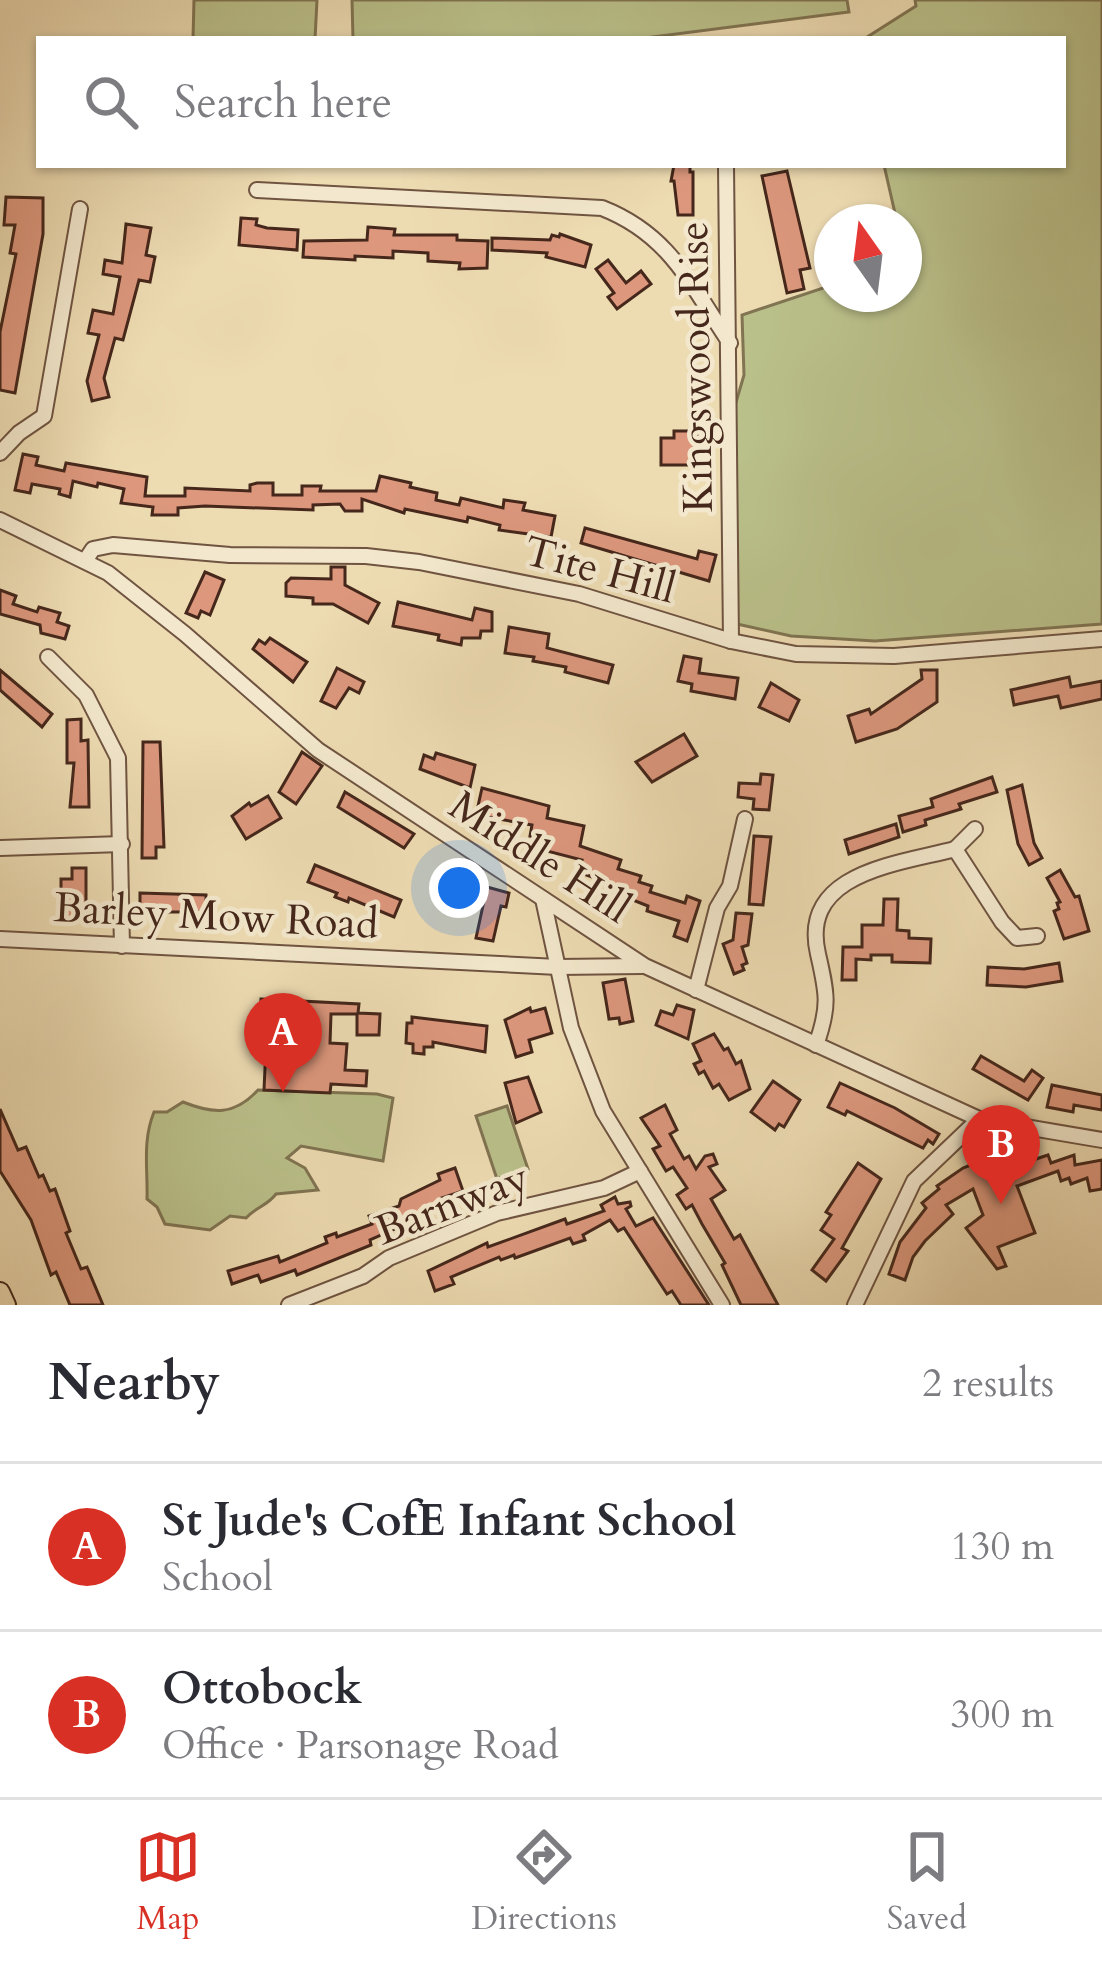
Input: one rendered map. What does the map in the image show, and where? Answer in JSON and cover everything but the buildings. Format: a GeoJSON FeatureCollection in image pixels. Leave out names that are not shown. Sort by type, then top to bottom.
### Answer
{"type":"FeatureCollection","features":[{"type":"Feature","properties":{"kind":"main road"},"geometry":{"type":"LineString","coordinates":[[0,1292],[6,1305]]}},
{"type":"Feature","properties":{"kind":"street","name":"Kingswood Rise"},"geometry":{"type":"LineString","coordinates":[[726,168],[731,641]]}},
{"type":"Feature","properties":{"kind":"street"},"geometry":{"type":"LineString","coordinates":[[257,190],[602,208],[636,224],[668,248],[730,343]]}},
{"type":"Feature","properties":{"kind":"street"},"geometry":{"type":"LineString","coordinates":[[0,453],[44,416],[80,208]]}},
{"type":"Feature","properties":{"kind":"street","name":"Middle Hill"},"geometry":{"type":"LineString","coordinates":[[0,520],[108,573],[319,750],[645,965],[979,1119],[1102,1139]]}},
{"type":"Feature","properties":{"kind":"street","name":"Tite Hill"},"geometry":{"type":"LineString","coordinates":[[85,561],[93,549],[113,545],[227,555],[366,556],[419,562],[580,594],[731,641],[796,654],[894,656],[1102,639]]}},
{"type":"Feature","properties":{"kind":"street"},"geometry":{"type":"LineString","coordinates":[[48,657],[86,695],[118,758],[122,946]]}},
{"type":"Feature","properties":{"kind":"street"},"geometry":{"type":"LineString","coordinates":[[696,990],[717,908],[730,886],[745,819]]}},
{"type":"Feature","properties":{"kind":"street"},"geometry":{"type":"LineString","coordinates":[[816,1045],[829,999],[814,934],[826,899],[854,876],[955,849],[975,829]]}},
{"type":"Feature","properties":{"kind":"street"},"geometry":{"type":"LineString","coordinates":[[0,848],[122,844]]}},
{"type":"Feature","properties":{"kind":"street"},"geometry":{"type":"LineString","coordinates":[[955,849],[1011,942],[1037,936]]}},
{"type":"Feature","properties":{"kind":"street"},"geometry":{"type":"LineString","coordinates":[[543,899],[571,1028],[603,1111],[722,1305]]}},
{"type":"Feature","properties":{"kind":"street","name":"Barley Mow Road"},"geometry":{"type":"LineString","coordinates":[[0,939],[558,967],[645,965]]}},
{"type":"Feature","properties":{"kind":"street"},"geometry":{"type":"LineString","coordinates":[[855,1305],[914,1181],[979,1119]]}},
{"type":"Feature","properties":{"kind":"street","name":"Barnway"},"geometry":{"type":"LineString","coordinates":[[289,1305],[497,1214],[604,1188],[640,1171]]}},
{"type":"Feature","properties":{"kind":"green space"},"geometry":{"type":"Polygon","coordinates":[[[194,0],[317,0],[315,36],[193,36],[194,0]]]}},
{"type":"Feature","properties":{"kind":"green space"},"geometry":{"type":"Polygon","coordinates":[[[352,0],[847,0],[849,12],[661,36],[353,36],[352,0]]]}},
{"type":"Feature","properties":{"kind":"green space"},"geometry":{"type":"Polygon","coordinates":[[[915,0],[1102,0],[1102,624],[875,641],[791,636],[737,624],[725,440],[744,375],[742,315],[814,291],[814,312],[922,312],[922,204],[893,204],[885,168],[1066,168],[1066,36],[869,36],[916,6],[915,0]]]}},
{"type":"Feature","properties":{"kind":"green space"},"geometry":{"type":"Polygon","coordinates":[[[258,1090],[393,1098],[383,1161],[301,1146],[287,1158],[305,1168],[318,1190],[276,1194],[246,1218],[230,1216],[210,1230],[165,1224],[147,1199],[147,1145],[154,1112],[167,1112],[183,1102],[223,1110],[240,1105],[258,1090]]]}},
{"type":"Feature","properties":{"kind":"green space"},"geometry":{"type":"Polygon","coordinates":[[[507,1106],[528,1169],[497,1179],[476,1116],[507,1106]]]}},
{"type":"Feature","properties":{"kind":"place","name":"St Jude's CofE Infant School"},"geometry":{"type":"Point","coordinates":[283,1092]}},
{"type":"Feature","properties":{"kind":"place","name":"Ottobock"},"geometry":{"type":"Point","coordinates":[1001,1204]}}]}
